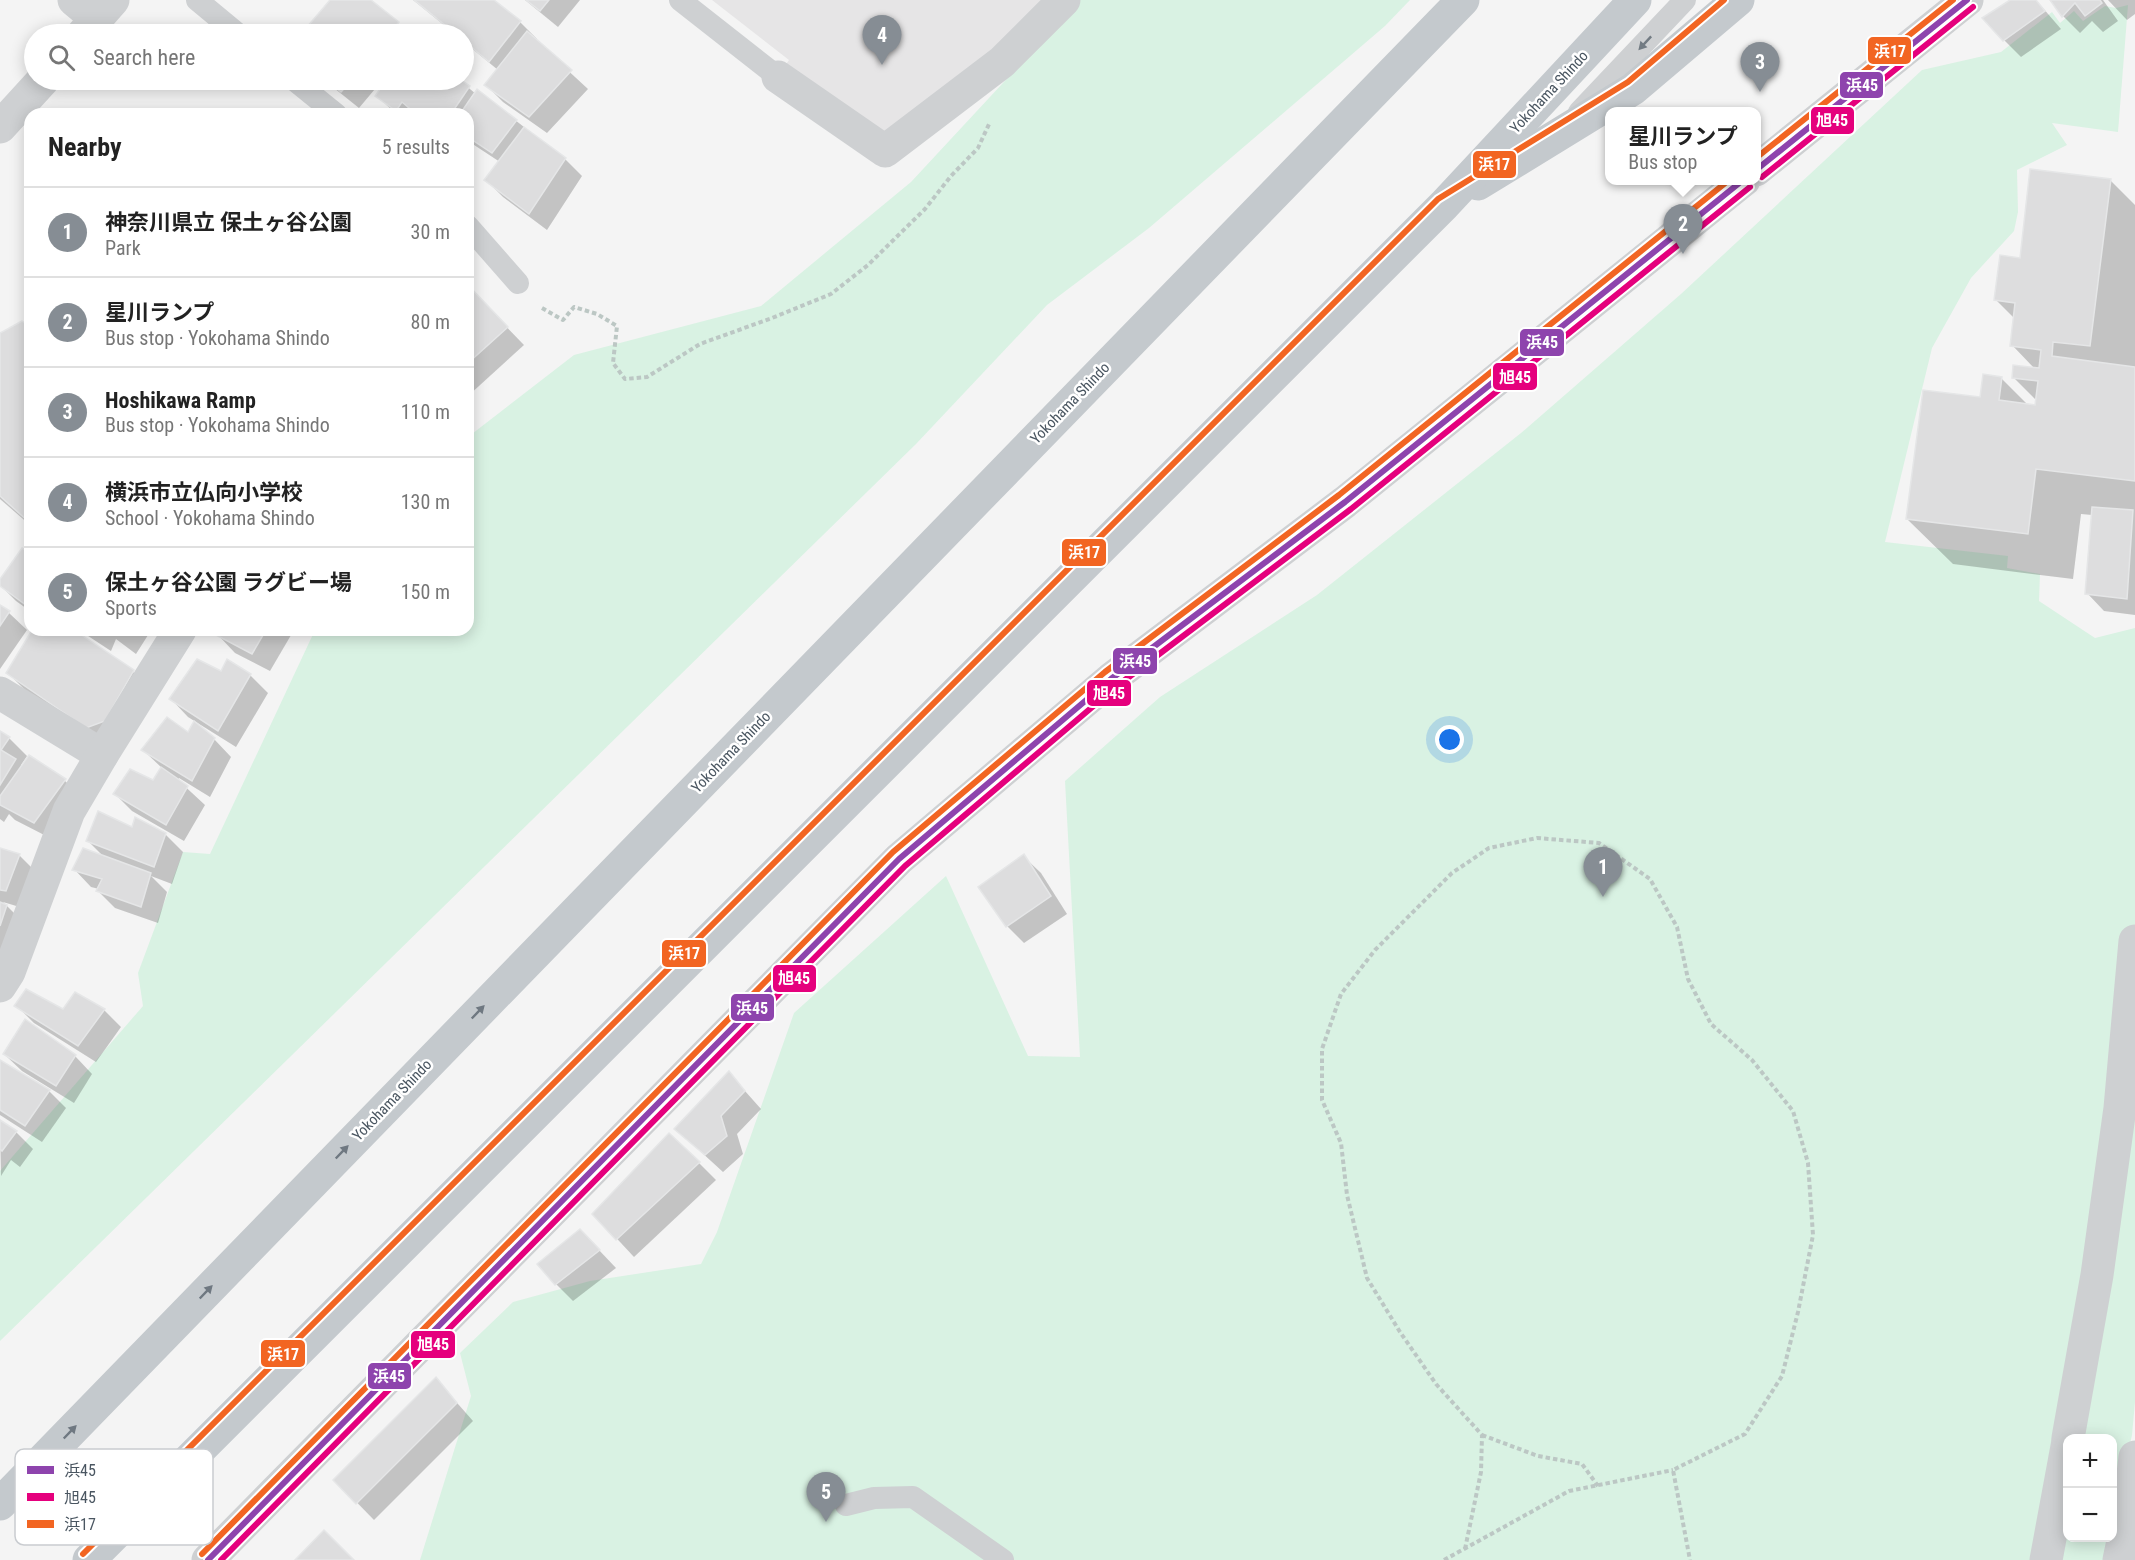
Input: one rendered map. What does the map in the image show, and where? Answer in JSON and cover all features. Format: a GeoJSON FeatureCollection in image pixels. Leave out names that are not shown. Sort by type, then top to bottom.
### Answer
{"type":"FeatureCollection","features":[{"type":"Feature","properties":{"kind":"highway","name":"Yokohama Shindo"},"geometry":{"type":"LineString","coordinates":[[54,1449],[1463,0]]}},
{"type":"Feature","properties":{"kind":"highway","name":"Yokohama Shindo"},"geometry":{"type":"LineString","coordinates":[[200,1449],[1444,205],[1635,0]]}},
{"type":"Feature","properties":{"kind":"highway"},"geometry":{"type":"LineString","coordinates":[[1444,205],[1633,89],[1738,0]]}},
{"type":"Feature","properties":{"kind":"highway","name":"Yokohama Shindo"},"geometry":{"type":"LineString","coordinates":[[0,1504],[15,1489]]}},
{"type":"Feature","properties":{"kind":"highway","name":"Yokohama Shindo"},"geometry":{"type":"LineString","coordinates":[[89,1560],[104,1545]]}},
{"type":"Feature","properties":{"kind":"street"},"geometry":{"type":"LineString","coordinates":[[778,77],[885,151],[1002,62],[1064,0]]}},
{"type":"Feature","properties":{"kind":"street"},"geometry":{"type":"LineString","coordinates":[[1761,166],[1967,0]]}},
{"type":"Feature","properties":{"kind":"street"},"geometry":{"type":"LineString","coordinates":[[0,128],[34,90]]}},
{"type":"Feature","properties":{"kind":"street"},"geometry":{"type":"LineString","coordinates":[[208,1560],[899,860],[1111,679],[1346,502],[1738,185]]}},
{"type":"Feature","properties":{"kind":"street"},"geometry":{"type":"LineString","coordinates":[[0,986],[9,972],[69,812],[176,636]]}},
{"type":"Feature","properties":{"kind":"street"},"geometry":{"type":"LineString","coordinates":[[0,693],[102,755]]}},
{"type":"Feature","properties":{"kind":"street"},"geometry":{"type":"LineString","coordinates":[[2069,1434],[2097,1275],[2120,1108],[2135,941]]}},
{"type":"Feature","properties":{"kind":"street"},"geometry":{"type":"LineString","coordinates":[[2119,1560],[2128,1517],[2135,1457]]}},
{"type":"Feature","properties":{"kind":"street"},"geometry":{"type":"LineString","coordinates":[[2046,1560],[2063,1467]]}},
{"type":"Feature","properties":{"kind":"lane"},"geometry":{"type":"LineString","coordinates":[[197,0],[226,24]]}},
{"type":"Feature","properties":{"kind":"lane"},"geometry":{"type":"LineString","coordinates":[[680,0],[778,77]]}},
{"type":"Feature","properties":{"kind":"lane"},"geometry":{"type":"LineString","coordinates":[[1557,136],[1685,0]]}},
{"type":"Feature","properties":{"kind":"lane"},"geometry":{"type":"LineString","coordinates":[[306,90],[329,108]]}},
{"type":"Feature","properties":{"kind":"lane"},"geometry":{"type":"LineString","coordinates":[[474,233],[518,283]]}},
{"type":"Feature","properties":{"kind":"lane"},"geometry":{"type":"LineString","coordinates":[[846,1505],[874,1498],[913,1497],[1003,1560]]}},
{"type":"Feature","properties":{"kind":"path"},"geometry":{"type":"LineString","coordinates":[[518,283],[523,297],[563,320],[574,307],[597,314],[617,326],[613,363],[625,379],[647,377],[700,344],[831,294],[868,265],[925,209],[978,147],[993,115]]}},
{"type":"Feature","properties":{"kind":"path"},"geometry":{"type":"LineString","coordinates":[[1444,1560],[1569,1491],[1598,1486],[1673,1470],[1745,1434],[1782,1377],[1813,1235],[1808,1163],[1793,1111],[1752,1060],[1711,1024],[1688,980],[1677,927],[1650,879],[1599,843],[1537,838],[1489,848],[1452,873],[1375,950],[1341,994],[1322,1049],[1322,1100],[1341,1143],[1347,1195],[1367,1278],[1400,1332],[1436,1384],[1482,1435],[1538,1456],[1582,1464],[1598,1486]]}},
{"type":"Feature","properties":{"kind":"path"},"geometry":{"type":"LineString","coordinates":[[1465,1549],[1481,1472],[1482,1435]]}},
{"type":"Feature","properties":{"kind":"path"},"geometry":{"type":"LineString","coordinates":[[1673,1470],[1690,1560]]}},
{"type":"Feature","properties":{"kind":"shaded area"},"geometry":{"type":"Polygon","coordinates":[[[712,0],[1046,0],[1016,33],[890,137],[782,70],[789,60],[712,0]]]}},
{"type":"Feature","properties":{"kind":"green space"},"geometry":{"type":"Polygon","coordinates":[[[1080,0],[1410,0],[1385,26],[1149,228],[1047,305],[916,444],[0,1341],[0,1171],[143,1006],[138,973],[183,852],[210,854],[312,636],[474,636],[474,432],[574,355],[761,306],[911,182],[1080,0]]]}},
{"type":"Feature","properties":{"kind":"green space"},"geometry":{"type":"Polygon","coordinates":[[[2128,5],[2118,132],[2052,123],[2067,145],[2017,170],[2018,212],[2014,231],[1971,278],[1932,348],[1885,542],[2008,556],[2007,568],[2040,574],[2039,601],[2095,638],[2135,628],[2135,1402],[2132,1435],[2117,1501],[2117,1434],[2063,1434],[2063,1542],[2107,1542],[2103,1560],[420,1560],[471,1396],[460,1353],[513,1302],[590,1281],[701,1264],[717,1232],[794,1013],[946,876],[1028,1056],[1080,1057],[1065,781],[1160,697],[1317,595],[1521,433],[1681,294],[1922,70],[2001,52],[2052,12],[2060,23],[2074,11],[2083,21],[2105,6],[2116,8],[2128,5]]]}},
{"type":"Feature","properties":{"kind":"building"},"geometry":{"type":"Polygon","coordinates":[[[330,0],[371,0],[399,22],[397,24],[310,24],[330,0]]]}},
{"type":"Feature","properties":{"kind":"building"},"geometry":{"type":"Polygon","coordinates":[[[414,0],[494,0],[521,21],[489,62],[474,49],[474,24],[444,24],[414,0]]]}},
{"type":"Feature","properties":{"kind":"building"},"geometry":{"type":"Polygon","coordinates":[[[526,0],[549,0],[540,11],[526,0]]]}},
{"type":"Feature","properties":{"kind":"building"},"geometry":{"type":"Polygon","coordinates":[[[2010,0],[2036,0],[2045,11],[2003,41],[1982,18],[2010,0]]]}},
{"type":"Feature","properties":{"kind":"building"},"geometry":{"type":"Polygon","coordinates":[[[2050,0],[2100,0],[2102,3],[2085,16],[2075,3],[2062,17],[2050,0]]]}},
{"type":"Feature","properties":{"kind":"building"},"geometry":{"type":"Polygon","coordinates":[[[527,31],[572,70],[529,117],[484,85],[527,31]]]}},
{"type":"Feature","properties":{"kind":"building"},"geometry":{"type":"Polygon","coordinates":[[[477,89],[517,120],[492,153],[474,141],[474,108],[464,108],[477,89]]]}},
{"type":"Feature","properties":{"kind":"building"},"geometry":{"type":"Polygon","coordinates":[[[379,90],[467,90],[455,108],[409,108],[402,102],[398,108],[392,108],[375,96],[379,90]]]}},
{"type":"Feature","properties":{"kind":"building"},"geometry":{"type":"Polygon","coordinates":[[[524,127],[566,158],[529,214],[484,180],[524,127]]]}},
{"type":"Feature","properties":{"kind":"building"},"geometry":{"type":"Polygon","coordinates":[[[2030,169],[2111,179],[2090,346],[2053,342],[2052,356],[2135,367],[2135,481],[2036,469],[2028,534],[1906,519],[1923,390],[1980,397],[1983,374],[2002,377],[1999,400],[2035,405],[2038,381],[2012,378],[2013,365],[2039,368],[2041,350],[2010,346],[2015,303],[1994,300],[2000,255],[2020,258],[2030,169]]]}},
{"type":"Feature","properties":{"kind":"building"},"geometry":{"type":"Polygon","coordinates":[[[474,291],[508,327],[474,358],[474,291]]]}},
{"type":"Feature","properties":{"kind":"building"},"geometry":{"type":"Polygon","coordinates":[[[22,321],[24,322],[24,518],[0,496],[0,333],[22,321]]]}},
{"type":"Feature","properties":{"kind":"building"},"geometry":{"type":"Polygon","coordinates":[[[2092,507],[2133,510],[2127,599],[2085,594],[2092,507]]]}},
{"type":"Feature","properties":{"kind":"building"},"geometry":{"type":"Polygon","coordinates":[[[22,548],[24,549],[24,604],[0,586],[0,579],[22,548]]]}},
{"type":"Feature","properties":{"kind":"building"},"geometry":{"type":"Polygon","coordinates":[[[0,605],[10,611],[0,626],[0,605]]]}},
{"type":"Feature","properties":{"kind":"building"},"geometry":{"type":"Polygon","coordinates":[[[28,636],[83,636],[134,670],[105,721],[86,728],[6,673],[28,636]]]}},
{"type":"Feature","properties":{"kind":"building"},"geometry":{"type":"Polygon","coordinates":[[[218,636],[262,636],[252,654],[218,636]]]}},
{"type":"Feature","properties":{"kind":"building"},"geometry":{"type":"Polygon","coordinates":[[[197,659],[221,671],[227,659],[251,674],[218,731],[169,699],[197,659]]]}},
{"type":"Feature","properties":{"kind":"building"},"geometry":{"type":"Polygon","coordinates":[[[167,717],[188,732],[194,721],[215,738],[192,781],[141,750],[167,717]]]}},
{"type":"Feature","properties":{"kind":"building"},"geometry":{"type":"Polygon","coordinates":[[[0,731],[10,737],[1,750],[16,759],[0,785],[0,731]]]}},
{"type":"Feature","properties":{"kind":"building"},"geometry":{"type":"Polygon","coordinates":[[[29,755],[66,779],[34,823],[0,805],[0,796],[29,755]]]}},
{"type":"Feature","properties":{"kind":"building"},"geometry":{"type":"Polygon","coordinates":[[[161,767],[188,786],[166,825],[113,794],[130,769],[153,780],[161,767]]]}},
{"type":"Feature","properties":{"kind":"building"},"geometry":{"type":"Polygon","coordinates":[[[98,811],[132,827],[135,817],[166,833],[154,867],[86,841],[98,811]]]}},
{"type":"Feature","properties":{"kind":"building"},"geometry":{"type":"Polygon","coordinates":[[[0,848],[20,854],[6,891],[0,890],[0,848]]]}},
{"type":"Feature","properties":{"kind":"building"},"geometry":{"type":"Polygon","coordinates":[[[83,848],[151,873],[141,907],[96,891],[102,879],[72,870],[83,848]]]}},
{"type":"Feature","properties":{"kind":"building"},"geometry":{"type":"Polygon","coordinates":[[[1024,854],[1051,896],[1006,927],[978,887],[1024,854]]]}},
{"type":"Feature","properties":{"kind":"building"},"geometry":{"type":"Polygon","coordinates":[[[0,902],[7,905],[0,926],[0,902]]]}},
{"type":"Feature","properties":{"kind":"building"},"geometry":{"type":"Polygon","coordinates":[[[26,989],[63,1009],[75,992],[105,1009],[78,1046],[14,1006],[26,989]]]}},
{"type":"Feature","properties":{"kind":"building"},"geometry":{"type":"Polygon","coordinates":[[[25,1019],[76,1055],[56,1086],[3,1054],[25,1019]]]}},
{"type":"Feature","properties":{"kind":"building"},"geometry":{"type":"Polygon","coordinates":[[[0,1060],[50,1090],[25,1126],[0,1110],[0,1060]]]}},
{"type":"Feature","properties":{"kind":"building"},"geometry":{"type":"Polygon","coordinates":[[[729,1071],[745,1091],[721,1116],[727,1136],[705,1155],[674,1129],[729,1071]]]}},
{"type":"Feature","properties":{"kind":"building"},"geometry":{"type":"Polygon","coordinates":[[[0,1120],[17,1131],[2,1151],[0,1149],[0,1120]]]}},
{"type":"Feature","properties":{"kind":"building"},"geometry":{"type":"Polygon","coordinates":[[[669,1133],[700,1162],[616,1240],[592,1214],[669,1133]]]}},
{"type":"Feature","properties":{"kind":"building"},"geometry":{"type":"Polygon","coordinates":[[[580,1229],[600,1250],[555,1285],[537,1264],[580,1229]]]}},
{"type":"Feature","properties":{"kind":"building"},"geometry":{"type":"Polygon","coordinates":[[[436,1377],[457,1403],[356,1504],[333,1480],[436,1377]]]}},
{"type":"Feature","properties":{"kind":"building"},"geometry":{"type":"Polygon","coordinates":[[[324,1530],[354,1560],[295,1560],[324,1530]]]}},
{"type":"Feature","properties":{"kind":"transit line","name":"浜17"},"geometry":{"type":"LineString","coordinates":[[188,1449],[1438,199],[1628,82],[1724,0]]}},
{"type":"Feature","properties":{"kind":"transit line","name":"浜17"},"geometry":{"type":"LineString","coordinates":[[1761,154],[1953,0]]}},
{"type":"Feature","properties":{"kind":"transit line","name":"浜45"},"geometry":{"type":"LineString","coordinates":[[1761,166],[1967,0]]}},
{"type":"Feature","properties":{"kind":"transit line","name":"旭45"},"geometry":{"type":"LineString","coordinates":[[1762,177],[1973,7]]}},
{"type":"Feature","properties":{"kind":"transit line","name":"浜17"},"geometry":{"type":"LineString","coordinates":[[213,1543],[893,852],[1105,672],[1339,495],[1723,185]]}},
{"type":"Feature","properties":{"kind":"transit line","name":"浜45"},"geometry":{"type":"LineString","coordinates":[[208,1560],[899,859],[1111,679],[1345,502],[1737,185]]}},
{"type":"Feature","properties":{"kind":"transit line","name":"旭45"},"geometry":{"type":"LineString","coordinates":[[221,1560],[905,866],[1117,686],[1351,509],[1750,187]]}},
{"type":"Feature","properties":{"kind":"transit line","name":"浜17"},"geometry":{"type":"LineString","coordinates":[[83,1554],[92,1545]]}},
{"type":"Feature","properties":{"kind":"transit line","name":"浜17"},"geometry":{"type":"LineString","coordinates":[[202,1554],[211,1545]]}},
{"type":"Feature","properties":{"kind":"place","name":"横浜市立仏向小学校"},"geometry":{"type":"Point","coordinates":[882,65]}},
{"type":"Feature","properties":{"kind":"place","name":"Hoshikawa Ramp"},"geometry":{"type":"Point","coordinates":[1760,92]}},
{"type":"Feature","properties":{"kind":"place","name":"星川ランプ"},"geometry":{"type":"Point","coordinates":[1683,254]}},
{"type":"Feature","properties":{"kind":"place","name":"神奈川県立 保土ヶ谷公園"},"geometry":{"type":"Point","coordinates":[1603,897]}},
{"type":"Feature","properties":{"kind":"place","name":"保土ヶ谷公園 ラグビー場"},"geometry":{"type":"Point","coordinates":[826,1522]}}]}
